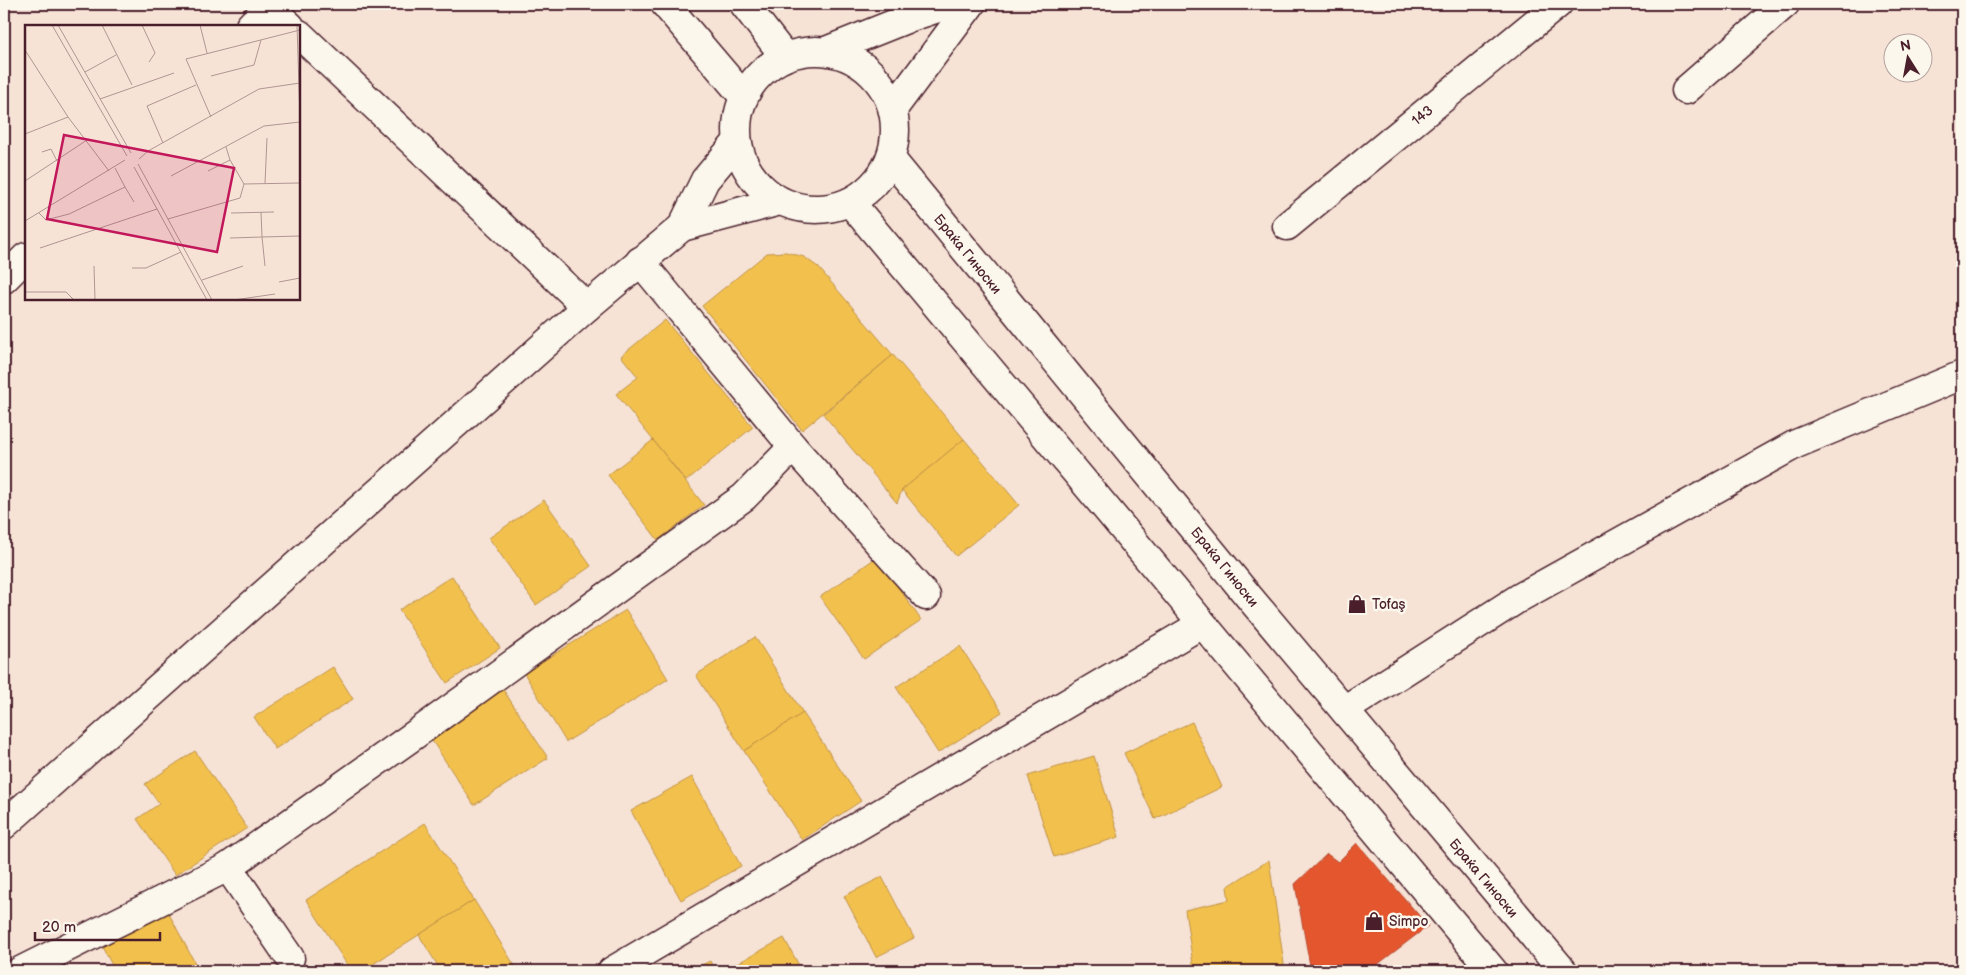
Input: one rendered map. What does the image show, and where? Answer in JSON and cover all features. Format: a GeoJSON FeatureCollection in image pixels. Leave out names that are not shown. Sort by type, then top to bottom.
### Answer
{"type":"FeatureCollection","features":[{"type":"Feature","properties":{"kind":"street"},"geometry":{"type":"LineString","coordinates":[[666,4],[744,96]]}},
{"type":"Feature","properties":{"kind":"street"},"geometry":{"type":"LineString","coordinates":[[744,4],[785,57]]}},
{"type":"Feature","properties":{"kind":"street"},"geometry":{"type":"LineString","coordinates":[[826,51],[950,4]]}},
{"type":"Feature","properties":{"kind":"street"},"geometry":{"type":"LineString","coordinates":[[893,108],[971,4]]}},
{"type":"Feature","properties":{"kind":"street","name":"143"},"geometry":{"type":"LineString","coordinates":[[1286,226],[1558,4]]}},
{"type":"Feature","properties":{"kind":"street"},"geometry":{"type":"LineString","coordinates":[[1686,90],[1785,4]]}},
{"type":"Feature","properties":{"kind":"street"},"geometry":{"type":"LineString","coordinates":[[251,25],[268,5],[289,25]]}},
{"type":"Feature","properties":{"kind":"street"},"geometry":{"type":"LineString","coordinates":[[300,35],[587,307]]}},
{"type":"Feature","properties":{"kind":"street"},"geometry":{"type":"LineString","coordinates":[[806,51],[826,51],[848,57],[868,70],[883,87],[893,108],[896,134],[890,159],[881,177],[867,191],[850,202],[827,209],[803,208],[780,201],[760,186],[745,166],[738,142],[737,119],[744,96],[754,80],[769,66],[785,57],[806,51]]}},
{"type":"Feature","properties":{"kind":"street"},"geometry":{"type":"LineString","coordinates":[[682,228],[705,180],[738,142]]}},
{"type":"Feature","properties":{"kind":"street","name":"Браќа Гиноски"},"geometry":{"type":"LineString","coordinates":[[890,159],[1344,710],[1563,971]]}},
{"type":"Feature","properties":{"kind":"street"},"geometry":{"type":"LineString","coordinates":[[4,825],[640,261],[682,228],[780,201]]}},
{"type":"Feature","properties":{"kind":"street"},"geometry":{"type":"LineString","coordinates":[[850,202],[1493,971]]}},
{"type":"Feature","properties":{"kind":"street"},"geometry":{"type":"LineString","coordinates":[[4,279],[25,258]]}},
{"type":"Feature","properties":{"kind":"street"},"geometry":{"type":"LineString","coordinates":[[640,261],[793,447],[926,596]]}},
{"type":"Feature","properties":{"kind":"street"},"geometry":{"type":"LineString","coordinates":[[1344,710],[1519,598],[1796,444],[1962,374]]}},
{"type":"Feature","properties":{"kind":"street"},"geometry":{"type":"LineString","coordinates":[[20,971],[228,866],[413,736],[744,497],[793,447]]}},
{"type":"Feature","properties":{"kind":"street"},"geometry":{"type":"LineString","coordinates":[[612,971],[1202,624]]}},
{"type":"Feature","properties":{"kind":"street"},"geometry":{"type":"LineString","coordinates":[[228,866],[290,958]]}},
{"type":"Feature","properties":{"kind":"building: Homes"},"geometry":{"type":"Polygon","coordinates":[[[786,252],[804,257],[818,267],[893,355],[802,430],[702,306],[767,253],[786,252]]]}},
{"type":"Feature","properties":{"kind":"building: Homes"},"geometry":{"type":"Polygon","coordinates":[[[665,320],[753,427],[686,481],[616,394],[638,377],[621,356],[665,320]]]}},
{"type":"Feature","properties":{"kind":"building: Homes"},"geometry":{"type":"Polygon","coordinates":[[[893,355],[964,439],[902,490],[897,503],[823,414],[893,355]]]}},
{"type":"Feature","properties":{"kind":"building: Homes"},"geometry":{"type":"Polygon","coordinates":[[[964,439],[1019,505],[956,556],[902,490],[964,439]]]}},
{"type":"Feature","properties":{"kind":"building: Homes"},"geometry":{"type":"Polygon","coordinates":[[[653,440],[704,505],[658,540],[608,475],[653,440]]]}},
{"type":"Feature","properties":{"kind":"building: Homes"},"geometry":{"type":"Polygon","coordinates":[[[544,500],[591,566],[536,605],[489,538],[544,500]]]}},
{"type":"Feature","properties":{"kind":"building: Homes"},"geometry":{"type":"Polygon","coordinates":[[[877,557],[921,620],[864,659],[820,597],[877,557]]]}},
{"type":"Feature","properties":{"kind":"building: Homes"},"geometry":{"type":"Polygon","coordinates":[[[452,576],[500,648],[447,683],[399,610],[452,576]]]}},
{"type":"Feature","properties":{"kind":"building: Homes"},"geometry":{"type":"Polygon","coordinates":[[[626,610],[668,679],[566,742],[524,673],[626,610]]]}},
{"type":"Feature","properties":{"kind":"building: Homes"},"geometry":{"type":"Polygon","coordinates":[[[755,637],[803,713],[744,751],[696,675],[755,637]]]}},
{"type":"Feature","properties":{"kind":"building: Homes"},"geometry":{"type":"Polygon","coordinates":[[[960,646],[1002,712],[938,753],[896,687],[960,646]]]}},
{"type":"Feature","properties":{"kind":"building: Homes"},"geometry":{"type":"Polygon","coordinates":[[[333,667],[353,699],[275,749],[254,717],[333,667]]]}},
{"type":"Feature","properties":{"kind":"building: Homes"},"geometry":{"type":"Polygon","coordinates":[[[502,688],[548,758],[474,805],[429,736],[502,688]]]}},
{"type":"Feature","properties":{"kind":"building: Homes"},"geometry":{"type":"Polygon","coordinates":[[[803,713],[861,801],[802,840],[744,751],[803,713]]]}},
{"type":"Feature","properties":{"kind":"building: Homes"},"geometry":{"type":"Polygon","coordinates":[[[1192,722],[1222,787],[1155,819],[1124,753],[1192,722]]]}},
{"type":"Feature","properties":{"kind":"building: Homes"},"geometry":{"type":"Polygon","coordinates":[[[195,751],[247,828],[175,875],[137,819],[159,804],[145,784],[195,751]]]}},
{"type":"Feature","properties":{"kind":"building: Homes"},"geometry":{"type":"Polygon","coordinates":[[[1094,756],[1119,837],[1054,857],[1028,776],[1094,756]]]}},
{"type":"Feature","properties":{"kind":"building: Homes"},"geometry":{"type":"Polygon","coordinates":[[[692,777],[741,866],[681,900],[631,811],[692,777]]]}},
{"type":"Feature","properties":{"kind":"building: Homes"},"geometry":{"type":"Polygon","coordinates":[[[425,823],[474,900],[362,971],[351,971],[306,900],[425,823]]]}},
{"type":"Feature","properties":{"kind":"building: Homes"},"geometry":{"type":"Polygon","coordinates":[[[1269,860],[1285,971],[1194,971],[1185,910],[1229,900],[1227,887],[1269,860]]]}},
{"type":"Feature","properties":{"kind":"building: Homes"},"geometry":{"type":"Polygon","coordinates":[[[882,877],[914,938],[876,957],[844,896],[882,877]]]}},
{"type":"Feature","properties":{"kind":"building: Homes"},"geometry":{"type":"Polygon","coordinates":[[[474,900],[518,971],[441,971],[419,935],[474,900]]]}},
{"type":"Feature","properties":{"kind":"building: Homes"},"geometry":{"type":"Polygon","coordinates":[[[166,908],[199,971],[115,971],[100,942],[166,908]]]}},
{"type":"Feature","properties":{"kind":"building: Homes"},"geometry":{"type":"Polygon","coordinates":[[[784,938],[802,971],[740,971],[736,964],[784,938]]]}},
{"type":"Feature","properties":{"kind":"building: Homes"},"geometry":{"type":"Polygon","coordinates":[[[710,961],[715,971],[689,971],[710,961]]]}},
{"type":"Feature","properties":{"kind":"building: Homes"},"geometry":{"type":"Polygon","coordinates":[[[1449,964],[1453,971],[1417,971],[1449,964]]]}},
{"type":"Feature","properties":{"kind":"building: Shops"},"geometry":{"type":"Polygon","coordinates":[[[1357,843],[1428,926],[1369,971],[1311,971],[1295,884],[1327,854],[1338,862],[1357,843]]]}},
{"type":"Feature","properties":{"kind":"place","name":"Tofaş"},"geometry":{"type":"Point","coordinates":[1357,604]}},
{"type":"Feature","properties":{"kind":"place","name":"Simpo"},"geometry":{"type":"Point","coordinates":[1374,921]}}]}
